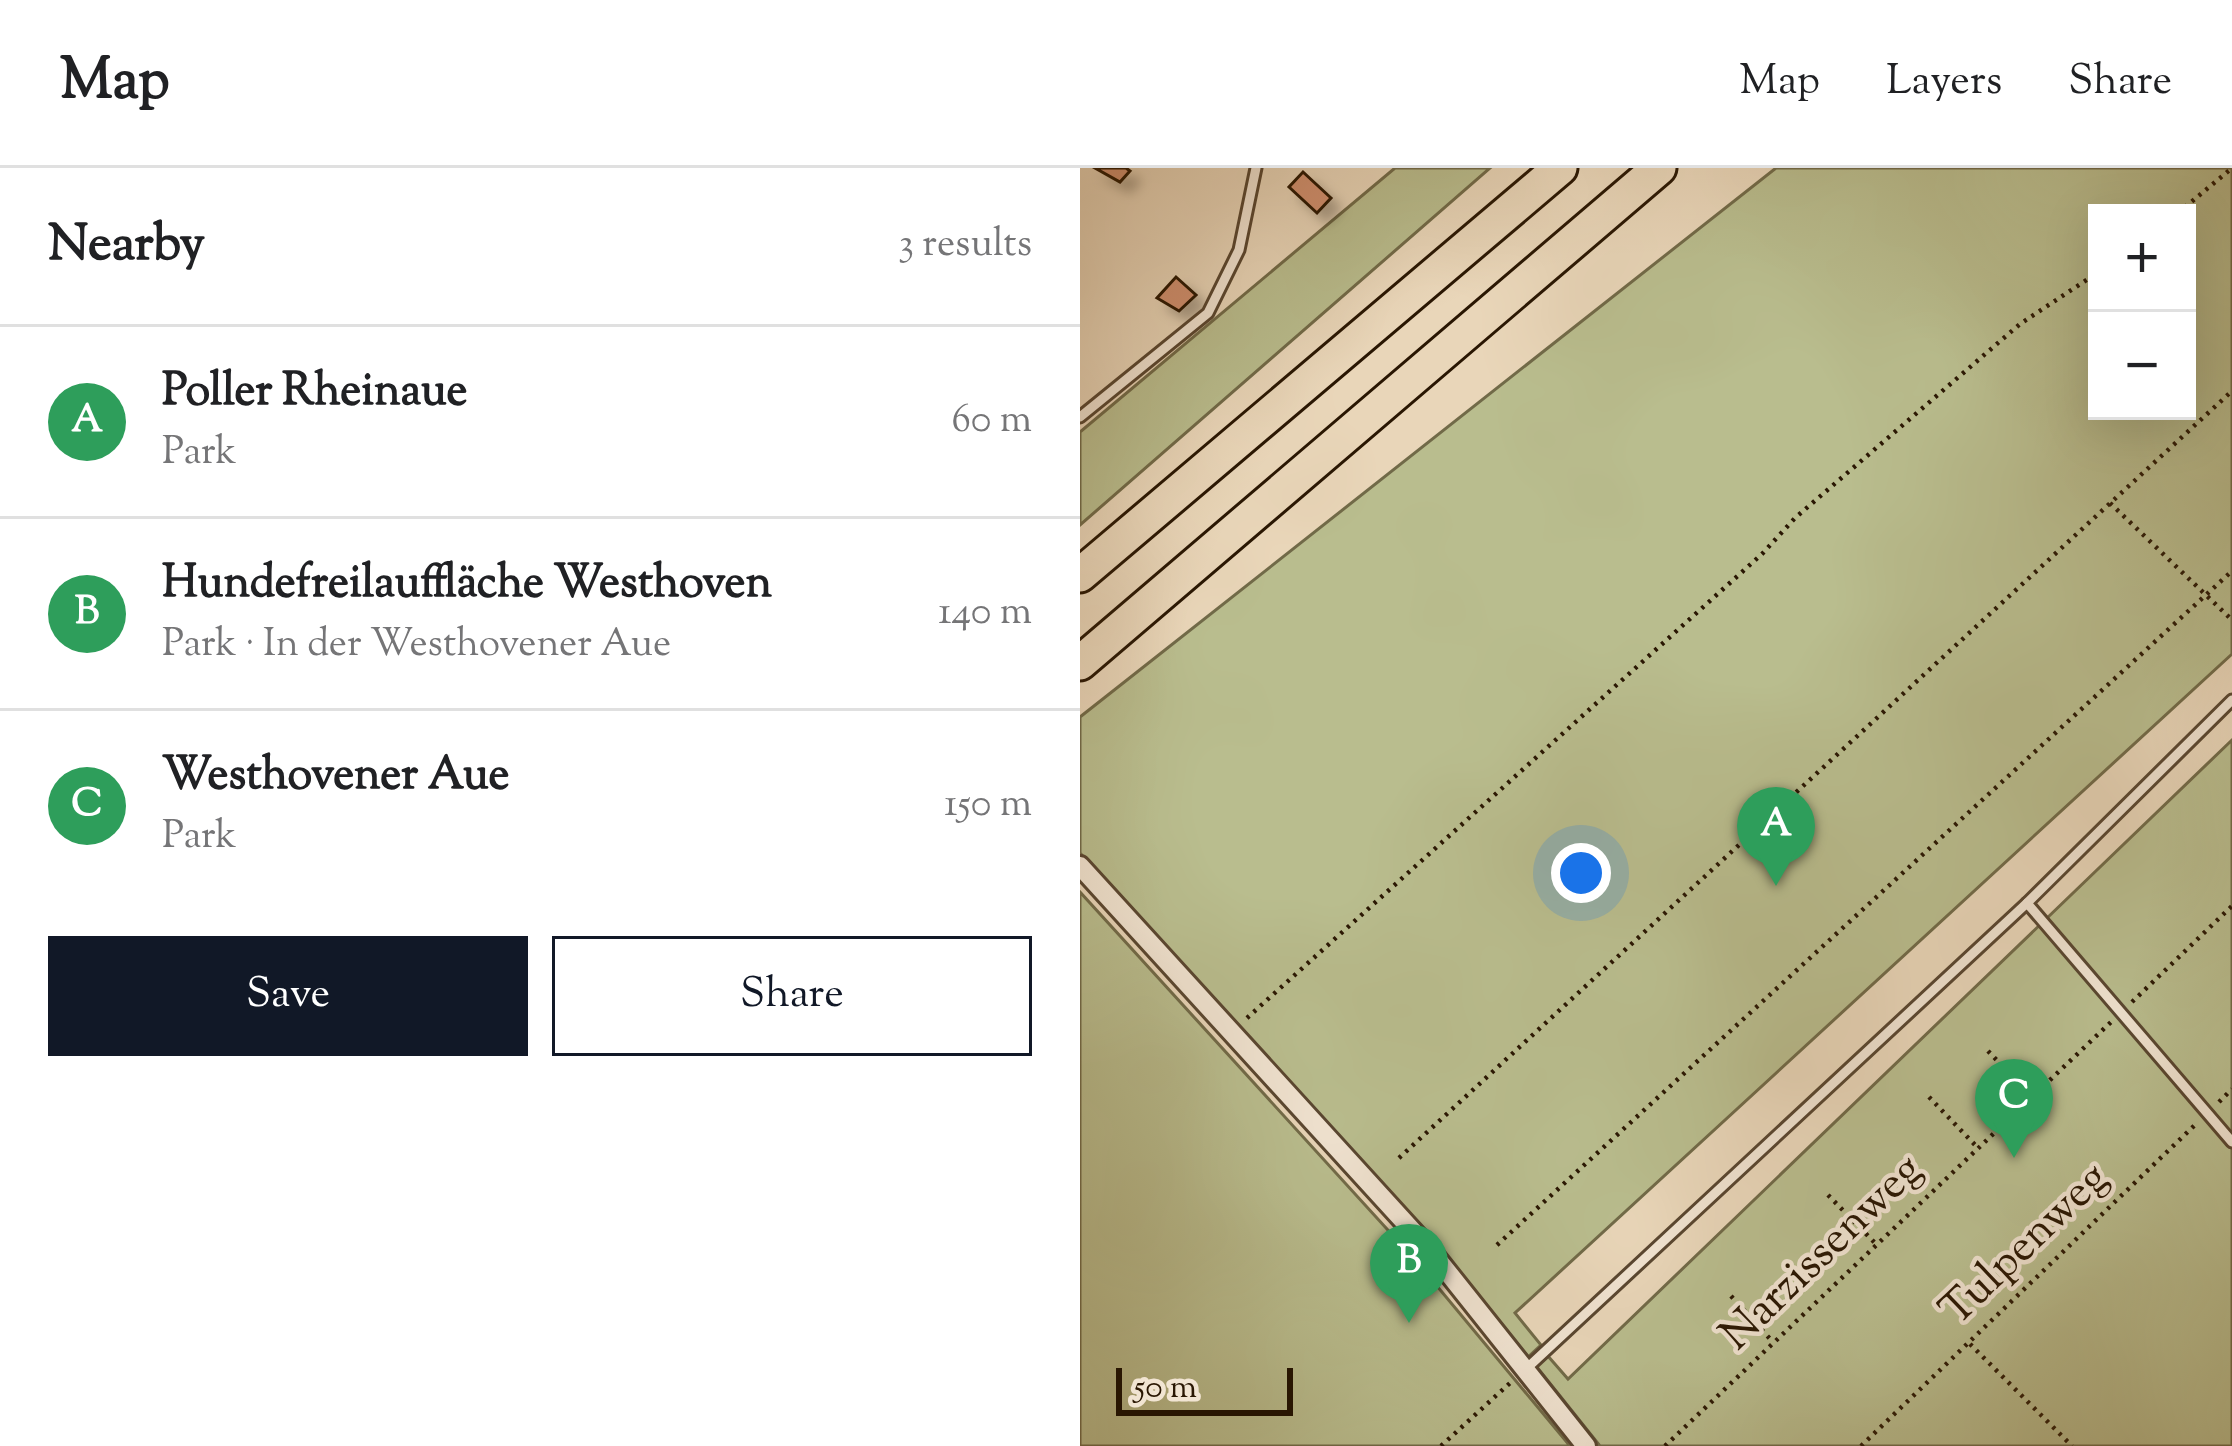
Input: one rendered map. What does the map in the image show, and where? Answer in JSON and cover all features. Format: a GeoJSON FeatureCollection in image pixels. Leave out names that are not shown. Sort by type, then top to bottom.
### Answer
{"type":"FeatureCollection","features":[{"type":"Feature","properties":{"kind":"highway"},"geometry":{"type":"LineString","coordinates":[[1080,575],[1560,168]]}},
{"type":"Feature","properties":{"kind":"highway"},"geometry":{"type":"LineString","coordinates":[[1080,663],[1659,168]]}},
{"type":"Feature","properties":{"kind":"street"},"geometry":{"type":"LineString","coordinates":[[1080,866],[1430,1250],[1586,1446]]}},
{"type":"Feature","properties":{"kind":"lane"},"geometry":{"type":"LineString","coordinates":[[1080,417],[1208,313],[1239,250],[1256,168]]}},
{"type":"Feature","properties":{"kind":"lane"},"geometry":{"type":"LineString","coordinates":[[1523,1371],[2027,903],[2232,700]]}},
{"type":"Feature","properties":{"kind":"lane"},"geometry":{"type":"LineString","coordinates":[[2027,903],[2232,1142]]}},
{"type":"Feature","properties":{"kind":"path"},"geometry":{"type":"LineString","coordinates":[[2189,204],[2232,168]]}},
{"type":"Feature","properties":{"kind":"path"},"geometry":{"type":"LineString","coordinates":[[1228,1032],[1284,990],[1319,951],[1762,554],[1795,518],[2020,323],[2088,279]]}},
{"type":"Feature","properties":{"kind":"path"},"geometry":{"type":"LineString","coordinates":[[1399,1158],[2232,391]]}},
{"type":"Feature","properties":{"kind":"path"},"geometry":{"type":"LineString","coordinates":[[2110,503],[2232,620]]}},
{"type":"Feature","properties":{"kind":"path"},"geometry":{"type":"LineString","coordinates":[[1497,1245],[2232,571]]}},
{"type":"Feature","properties":{"kind":"path","name":"Narzissenweg"},"geometry":{"type":"LineString","coordinates":[[1664,1446],[2232,906]]}},
{"type":"Feature","properties":{"kind":"path"},"geometry":{"type":"LineString","coordinates":[[1988,1051],[2032,1097]]}},
{"type":"Feature","properties":{"kind":"path","name":"Tulpenweg"},"geometry":{"type":"LineString","coordinates":[[1866,1444],[2232,1089]]}},
{"type":"Feature","properties":{"kind":"path"},"geometry":{"type":"LineString","coordinates":[[1929,1097],[1978,1148]]}},
{"type":"Feature","properties":{"kind":"path"},"geometry":{"type":"LineString","coordinates":[[1828,1195],[1876,1245]]}},
{"type":"Feature","properties":{"kind":"path"},"geometry":{"type":"LineString","coordinates":[[1731,1296],[1773,1342]]}},
{"type":"Feature","properties":{"kind":"path"},"geometry":{"type":"LineString","coordinates":[[1968,1343],[2072,1446]]}},
{"type":"Feature","properties":{"kind":"path"},"geometry":{"type":"LineString","coordinates":[[1441,1446],[1523,1371]]}},
{"type":"Feature","properties":{"kind":"green space"},"geometry":{"type":"Polygon","coordinates":[[[1395,168],[1490,168],[1080,525],[1080,432],[1395,168]]]}},
{"type":"Feature","properties":{"kind":"green space"},"geometry":{"type":"Polygon","coordinates":[[[1776,168],[2232,168],[2232,654],[1515,1313],[1541,1345],[1528,1357],[1439,1246],[1367,1176],[1080,853],[1080,717],[1776,168]]]}},
{"type":"Feature","properties":{"kind":"green space"},"geometry":{"type":"Polygon","coordinates":[[[2232,740],[2232,1446],[1600,1446],[1536,1366],[1547,1355],[1568,1379],[2232,740]]]}},
{"type":"Feature","properties":{"kind":"green space"},"geometry":{"type":"Polygon","coordinates":[[[1080,892],[1417,1262],[1570,1446],[1080,1446],[1080,892]]]}},
{"type":"Feature","properties":{"kind":"building"},"geometry":{"type":"Polygon","coordinates":[[[1095,168],[1126,168],[1130,171],[1120,182],[1095,168]]]}},
{"type":"Feature","properties":{"kind":"building"},"geometry":{"type":"Polygon","coordinates":[[[1303,172],[1331,198],[1317,213],[1289,187],[1303,172]]]}},
{"type":"Feature","properties":{"kind":"building"},"geometry":{"type":"Polygon","coordinates":[[[1176,277],[1196,295],[1179,311],[1157,298],[1176,277]]]}},
{"type":"Feature","properties":{"kind":"place","name":"Poller Rheinaue"},"geometry":{"type":"Point","coordinates":[1776,886]}},
{"type":"Feature","properties":{"kind":"place","name":"Westhovener Aue"},"geometry":{"type":"Point","coordinates":[2014,1158]}},
{"type":"Feature","properties":{"kind":"place","name":"Hundefreilauffläche Westhoven"},"geometry":{"type":"Point","coordinates":[1409,1323]}}]}
